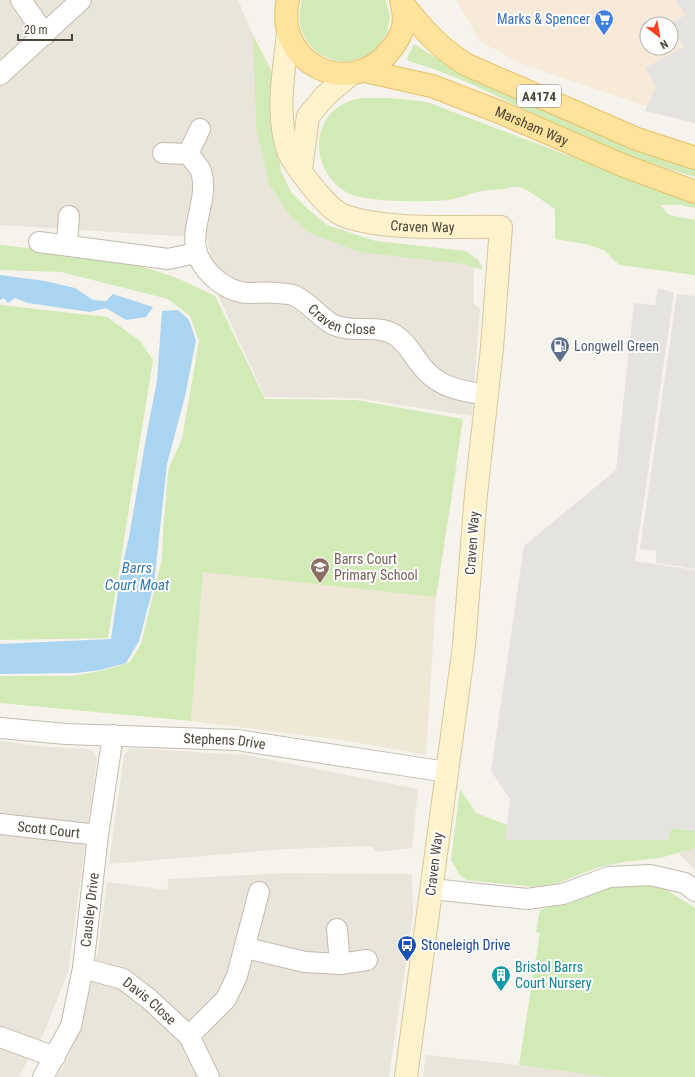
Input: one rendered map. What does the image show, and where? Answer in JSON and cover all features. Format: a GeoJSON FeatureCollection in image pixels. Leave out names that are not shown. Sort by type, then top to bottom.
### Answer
{"type":"FeatureCollection","features":[{"type":"Feature","properties":{"kind":"main road","name":"A4174"},"geometry":{"type":"LineString","coordinates":[[285,11],[296,50],[312,64],[331,73],[344,75],[358,72],[383,60],[401,36],[405,17],[402,2]]}},
{"type":"Feature","properties":{"kind":"main road","name":"A4174"},"geometry":{"type":"LineString","coordinates":[[402,2],[428,35],[448,53],[467,65],[637,139],[695,158]]}},
{"type":"Feature","properties":{"kind":"main road","name":"Marsham Way"},"geometry":{"type":"LineString","coordinates":[[358,72],[432,86],[502,113],[622,165],[695,192]]}},
{"type":"Feature","properties":{"kind":"street"},"geometry":{"type":"LineString","coordinates":[[21,0],[46,35]]}},
{"type":"Feature","properties":{"kind":"street"},"geometry":{"type":"LineString","coordinates":[[0,75],[46,35],[81,0]]}},
{"type":"Feature","properties":{"kind":"street","name":"Craven Way"},"geometry":{"type":"LineString","coordinates":[[285,11],[283,125],[290,154],[324,201],[343,216],[388,225],[501,227],[487,395],[476,494],[464,646],[406,1077]]}},
{"type":"Feature","properties":{"kind":"street"},"geometry":{"type":"LineString","coordinates":[[301,170],[308,116],[326,95],[358,72]]}},
{"type":"Feature","properties":{"kind":"street"},"geometry":{"type":"LineString","coordinates":[[163,153],[188,154],[200,129]]}},
{"type":"Feature","properties":{"kind":"street","name":"Craven Close"},"geometry":{"type":"LineString","coordinates":[[188,154],[201,170],[204,197],[194,234],[196,253],[210,274],[227,288],[246,293],[268,292],[294,295],[332,325],[353,331],[374,328],[395,335],[409,347],[427,372],[447,387],[487,395]]}},
{"type":"Feature","properties":{"kind":"street"},"geometry":{"type":"LineString","coordinates":[[67,244],[69,216]]}},
{"type":"Feature","properties":{"kind":"street"},"geometry":{"type":"LineString","coordinates":[[39,242],[67,244],[168,259],[196,253]]}},
{"type":"Feature","properties":{"kind":"street","name":"Stephens Drive"},"geometry":{"type":"LineString","coordinates":[[0,728],[66,734],[237,740],[447,772]]}},
{"type":"Feature","properties":{"kind":"street","name":"Causley Drive"},"geometry":{"type":"LineString","coordinates":[[43,1077],[55,1057],[70,1026],[83,968],[98,835],[113,735]]}},
{"type":"Feature","properties":{"kind":"street","name":"Scott Court"},"geometry":{"type":"LineString","coordinates":[[0,824],[98,835]]}},
{"type":"Feature","properties":{"kind":"street"},"geometry":{"type":"LineString","coordinates":[[432,889],[527,899],[563,894],[609,877],[650,875],[685,883],[695,891]]}},
{"type":"Feature","properties":{"kind":"street","name":"Davis Close"},"geometry":{"type":"LineString","coordinates":[[189,1036],[226,999],[237,976],[246,948],[259,892]]}},
{"type":"Feature","properties":{"kind":"street"},"geometry":{"type":"LineString","coordinates":[[337,929],[340,964]]}},
{"type":"Feature","properties":{"kind":"street"},"geometry":{"type":"LineString","coordinates":[[246,948],[305,962],[340,964],[367,960]]}},
{"type":"Feature","properties":{"kind":"street","name":"Davis Close"},"geometry":{"type":"LineString","coordinates":[[83,968],[123,979],[149,999],[189,1036],[210,1077]]}},
{"type":"Feature","properties":{"kind":"street"},"geometry":{"type":"LineString","coordinates":[[0,1037],[55,1057]]}},
{"type":"Feature","properties":{"kind":"shaded area"},"geometry":{"type":"Polygon","coordinates":[[[0,0],[238,0],[253,35],[256,128],[269,184],[291,217],[308,232],[466,264],[474,268],[474,304],[480,309],[472,416],[355,398],[265,397],[218,295],[207,238],[0,225],[0,0]]]}},
{"type":"Feature","properties":{"kind":"shaded area"},"geometry":{"type":"Polygon","coordinates":[[[456,0],[695,0],[695,123],[519,63],[480,41],[456,0]]]}},
{"type":"Feature","properties":{"kind":"shaded area"},"geometry":{"type":"Polygon","coordinates":[[[676,0],[695,0],[695,123],[645,111],[656,86],[645,68],[667,56],[679,56],[679,50],[684,47],[679,39],[679,19],[685,15],[676,0]]]}},
{"type":"Feature","properties":{"kind":"shaded area"},"geometry":{"type":"Polygon","coordinates":[[[658,288],[674,293],[635,561],[695,570],[695,831],[671,828],[668,840],[505,840],[510,799],[491,771],[524,546],[616,470],[634,303],[655,305],[658,288]]]}},
{"type":"Feature","properties":{"kind":"shaded area"},"geometry":{"type":"Polygon","coordinates":[[[677,294],[695,296],[695,569],[656,563],[656,551],[640,549],[677,294]]]}},
{"type":"Feature","properties":{"kind":"shaded area","name":"Barrs Court Primary School"},"geometry":{"type":"Polygon","coordinates":[[[457,465],[436,597],[426,755],[349,741],[191,721],[203,572],[457,465]]]}},
{"type":"Feature","properties":{"kind":"shaded area"},"geometry":{"type":"Polygon","coordinates":[[[0,741],[49,747],[89,749],[94,752],[97,759],[68,972],[43,1035],[18,1077],[0,1077],[0,741]]]}},
{"type":"Feature","properties":{"kind":"shaded area"},"geometry":{"type":"Polygon","coordinates":[[[130,748],[246,755],[418,789],[412,848],[376,852],[371,846],[284,849],[109,864],[124,755],[130,748]]]}},
{"type":"Feature","properties":{"kind":"shaded area"},"geometry":{"type":"Polygon","coordinates":[[[695,848],[695,870],[678,853],[695,848]]]}},
{"type":"Feature","properties":{"kind":"shaded area"},"geometry":{"type":"Polygon","coordinates":[[[286,873],[412,874],[413,914],[389,1077],[56,1077],[66,1061],[77,1035],[88,999],[98,950],[107,882],[167,890],[169,879],[286,873]]]}},
{"type":"Feature","properties":{"kind":"shaded area"},"geometry":{"type":"Polygon","coordinates":[[[426,1055],[519,1065],[608,1077],[423,1077],[426,1055]]]}},
{"type":"Feature","properties":{"kind":"green space"},"geometry":{"type":"Polygon","coordinates":[[[302,0],[386,0],[390,18],[387,32],[376,50],[360,59],[343,62],[334,60],[319,54],[307,42],[301,30],[299,14],[302,0]]]}},
{"type":"Feature","properties":{"kind":"green space"},"geometry":{"type":"Polygon","coordinates":[[[253,35],[271,70],[275,126],[281,171],[291,192],[327,225],[376,241],[466,251],[478,260],[483,269],[474,268],[465,264],[359,252],[308,232],[291,217],[269,184],[256,128],[253,35]]]}},
{"type":"Feature","properties":{"kind":"green space"},"geometry":{"type":"Polygon","coordinates":[[[414,44],[443,62],[543,110],[609,139],[695,167],[695,177],[602,145],[471,84],[450,75],[408,61],[407,58],[414,44]]]}},
{"type":"Feature","properties":{"kind":"green space"},"geometry":{"type":"Polygon","coordinates":[[[362,98],[391,98],[427,102],[654,188],[695,200],[695,208],[680,205],[660,205],[669,215],[695,220],[695,275],[619,265],[604,250],[586,244],[555,239],[555,209],[532,193],[519,187],[480,191],[455,199],[425,201],[380,200],[355,196],[346,192],[333,181],[324,168],[320,153],[320,138],[324,124],[332,112],[345,103],[362,98]]]}},
{"type":"Feature","properties":{"kind":"green space"},"geometry":{"type":"Polygon","coordinates":[[[0,245],[85,255],[128,263],[174,277],[215,296],[265,399],[356,400],[463,419],[436,597],[203,572],[191,721],[0,703],[0,676],[73,676],[105,670],[130,662],[141,644],[162,559],[168,474],[170,465],[182,439],[199,341],[190,316],[168,299],[61,272],[0,270],[0,245]]]}},
{"type":"Feature","properties":{"kind":"green space"},"geometry":{"type":"Polygon","coordinates":[[[0,305],[107,317],[140,341],[153,360],[108,638],[0,640],[0,305]]]}},
{"type":"Feature","properties":{"kind":"green space"},"geometry":{"type":"Polygon","coordinates":[[[460,789],[476,813],[507,825],[505,840],[668,840],[671,828],[695,831],[695,848],[660,858],[623,862],[599,867],[558,883],[535,887],[467,880],[460,875],[451,860],[460,789]]]}},
{"type":"Feature","properties":{"kind":"green space"},"geometry":{"type":"Polygon","coordinates":[[[626,882],[657,884],[695,908],[695,1077],[608,1077],[519,1065],[540,933],[536,932],[540,910],[626,882]]]}},
{"type":"Feature","properties":{"kind":"water"},"geometry":{"type":"Polygon","coordinates":[[[0,275],[45,281],[75,288],[93,300],[106,301],[113,294],[153,307],[146,317],[126,320],[106,308],[90,312],[28,303],[15,298],[8,303],[4,298],[0,300],[0,275]]]}},
{"type":"Feature","properties":{"kind":"water","name":"Barrs Court Moat"},"geometry":{"type":"Polygon","coordinates":[[[178,310],[189,320],[196,340],[185,396],[167,464],[154,584],[139,641],[126,663],[100,670],[77,673],[0,674],[0,644],[111,639],[121,571],[129,537],[157,381],[162,311],[178,310]]]}},
{"type":"Feature","properties":{"kind":"place","name":"Marks & Spencer"},"geometry":{"type":"Point","coordinates":[604,36]}},
{"type":"Feature","properties":{"kind":"place","name":"Longwell Green"},"geometry":{"type":"Point","coordinates":[560,363]}},
{"type":"Feature","properties":{"kind":"place","name":"Barrs Court Primary School"},"geometry":{"type":"Point","coordinates":[320,584]}},
{"type":"Feature","properties":{"kind":"place","name":"Stoneleigh Drive"},"geometry":{"type":"Point","coordinates":[407,962]}},
{"type":"Feature","properties":{"kind":"place","name":"Bristol Barrs Court Nursery"},"geometry":{"type":"Point","coordinates":[501,992]}}]}
